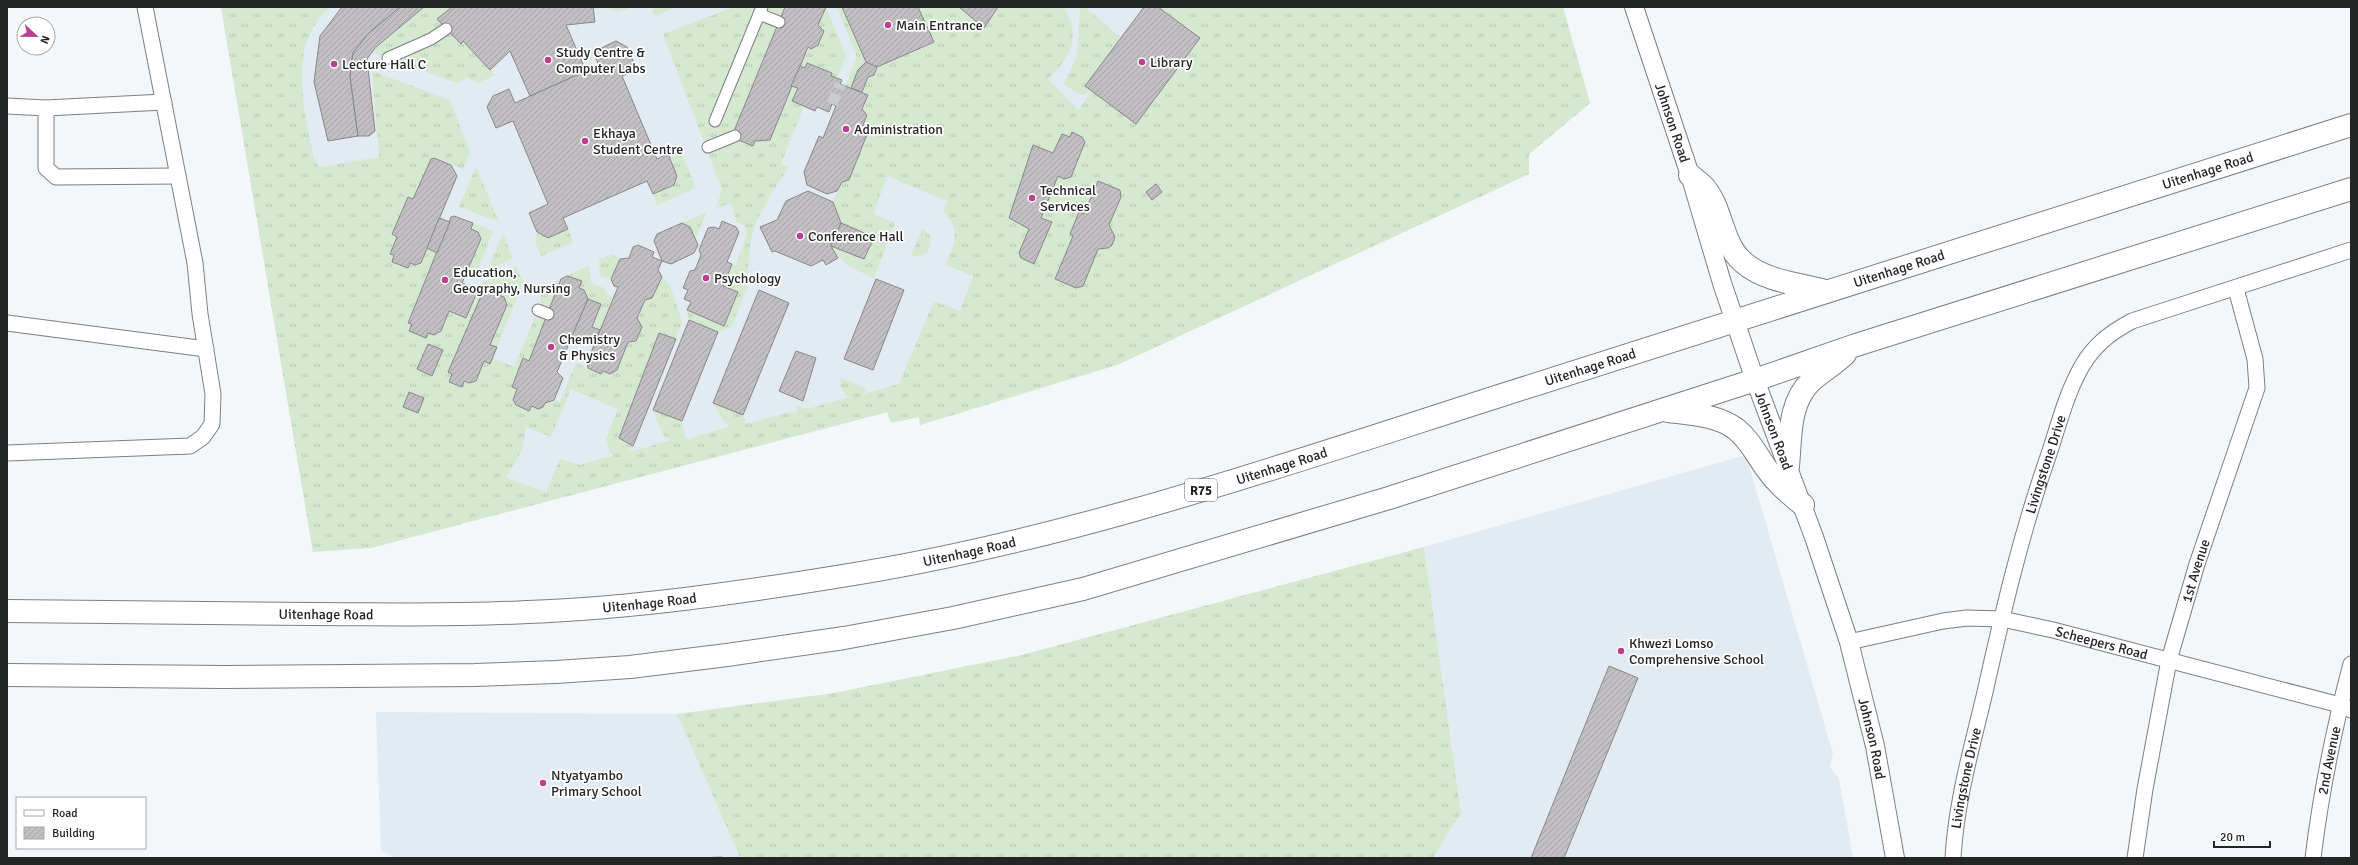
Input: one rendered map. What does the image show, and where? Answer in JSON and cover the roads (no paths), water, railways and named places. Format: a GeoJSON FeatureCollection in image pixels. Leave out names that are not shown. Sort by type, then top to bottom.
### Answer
{"type":"FeatureCollection","features":[{"type":"Feature","properties":{"kind":"main road","name":"Uitenhage Road"},"geometry":{"type":"LineString","coordinates":[[7,611],[454,615],[534,612],[641,604],[846,576],[971,552],[1119,514],[1261,472],[1825,291],[2351,125]]}},
{"type":"Feature","properties":{"kind":"main road"},"geometry":{"type":"LineString","coordinates":[[1690,175],[1704,187],[1712,199],[1725,234],[1743,262],[1767,276],[1825,291]]}},
{"type":"Feature","properties":{"kind":"main road"},"geometry":{"type":"LineString","coordinates":[[7,674],[232,676],[475,675],[556,672],[667,662],[844,638],[953,618],[1083,589],[1390,498],[1755,380],[1853,346],[2351,189]]}},
{"type":"Feature","properties":{"kind":"main road"},"geometry":{"type":"LineString","coordinates":[[1788,466],[1793,414],[1801,392],[1812,380],[1837,362],[1853,346]]}},
{"type":"Feature","properties":{"kind":"main road"},"geometry":{"type":"LineString","coordinates":[[1660,410],[1698,414],[1716,419],[1735,429],[1746,438],[1777,482],[1803,505]]}},
{"type":"Feature","properties":{"kind":"street"},"geometry":{"type":"LineString","coordinates":[[7,453],[190,446],[203,437],[212,424],[213,394],[195,263],[145,7]]}},
{"type":"Feature","properties":{"kind":"street","name":"Johnson Road"},"geometry":{"type":"LineString","coordinates":[[1634,7],[1690,175],[1722,283],[1736,320],[1755,380],[1803,505],[1849,642],[1875,746],[1895,858]]}},
{"type":"Feature","properties":{"kind":"street"},"geometry":{"type":"LineString","coordinates":[[715,121],[761,11],[779,22]]}},
{"type":"Feature","properties":{"kind":"street"},"geometry":{"type":"LineString","coordinates":[[388,58],[431,39],[446,28]]}},
{"type":"Feature","properties":{"kind":"street"},"geometry":{"type":"LineString","coordinates":[[7,106],[46,108],[164,102]]}},
{"type":"Feature","properties":{"kind":"street"},"geometry":{"type":"LineString","coordinates":[[46,108],[46,168],[50,174],[56,177],[178,176]]}},
{"type":"Feature","properties":{"kind":"street"},"geometry":{"type":"LineString","coordinates":[[708,147],[735,136]]}},
{"type":"Feature","properties":{"kind":"street","name":"Livingstone Drive"},"geometry":{"type":"LineString","coordinates":[[1953,858],[1960,804],[2002,619],[2038,483],[2074,382],[2089,354],[2099,341],[2132,321],[2236,289],[2351,250]]}},
{"type":"Feature","properties":{"kind":"street","name":"1st Avenue"},"geometry":{"type":"LineString","coordinates":[[2135,858],[2145,789],[2169,660],[2198,564],[2257,388],[2255,358],[2236,289]]}},
{"type":"Feature","properties":{"kind":"street"},"geometry":{"type":"LineString","coordinates":[[7,322],[206,349]]}},
{"type":"Feature","properties":{"kind":"street","name":"Scheepers Road"},"geometry":{"type":"LineString","coordinates":[[1849,642],[1943,621],[1967,618],[2002,619],[2169,660],[2346,708]]}},
{"type":"Feature","properties":{"kind":"street","name":"2nd Avenue"},"geometry":{"type":"LineString","coordinates":[[2313,858],[2320,800],[2346,708],[2351,664]]}},
{"type":"Feature","properties":{"kind":"tunnel"},"geometry":{"type":"LineString","coordinates":[[832,104],[840,84]]}},
{"type":"Feature","properties":{"kind":"place","name":"Main Entrance"},"geometry":{"type":"Point","coordinates":[888,25]}},
{"type":"Feature","properties":{"kind":"place","name":"Study Centre & Computer Labs"},"geometry":{"type":"Point","coordinates":[548,60]}},
{"type":"Feature","properties":{"kind":"place","name":"Library"},"geometry":{"type":"Point","coordinates":[1142,62]}},
{"type":"Feature","properties":{"kind":"place","name":"Lecture Hall C"},"geometry":{"type":"Point","coordinates":[334,64]}},
{"type":"Feature","properties":{"kind":"place","name":"Administration"},"geometry":{"type":"Point","coordinates":[846,129]}},
{"type":"Feature","properties":{"kind":"place","name":"Ekhaya Student Centre"},"geometry":{"type":"Point","coordinates":[585,141]}},
{"type":"Feature","properties":{"kind":"place","name":"Technical Services"},"geometry":{"type":"Point","coordinates":[1032,198]}},
{"type":"Feature","properties":{"kind":"place","name":"Conference Hall"},"geometry":{"type":"Point","coordinates":[800,236]}},
{"type":"Feature","properties":{"kind":"place","name":"Psychology"},"geometry":{"type":"Point","coordinates":[706,278]}},
{"type":"Feature","properties":{"kind":"place","name":"Education, Geography, Nursing"},"geometry":{"type":"Point","coordinates":[445,280]}},
{"type":"Feature","properties":{"kind":"place","name":"Chemistry & Physics"},"geometry":{"type":"Point","coordinates":[551,347]}},
{"type":"Feature","properties":{"kind":"place","name":"Khwezi Lomso Comprehensive School"},"geometry":{"type":"Point","coordinates":[1621,651]}},
{"type":"Feature","properties":{"kind":"place","name":"Ntyatyambo Primary School"},"geometry":{"type":"Point","coordinates":[543,783]}}]}
